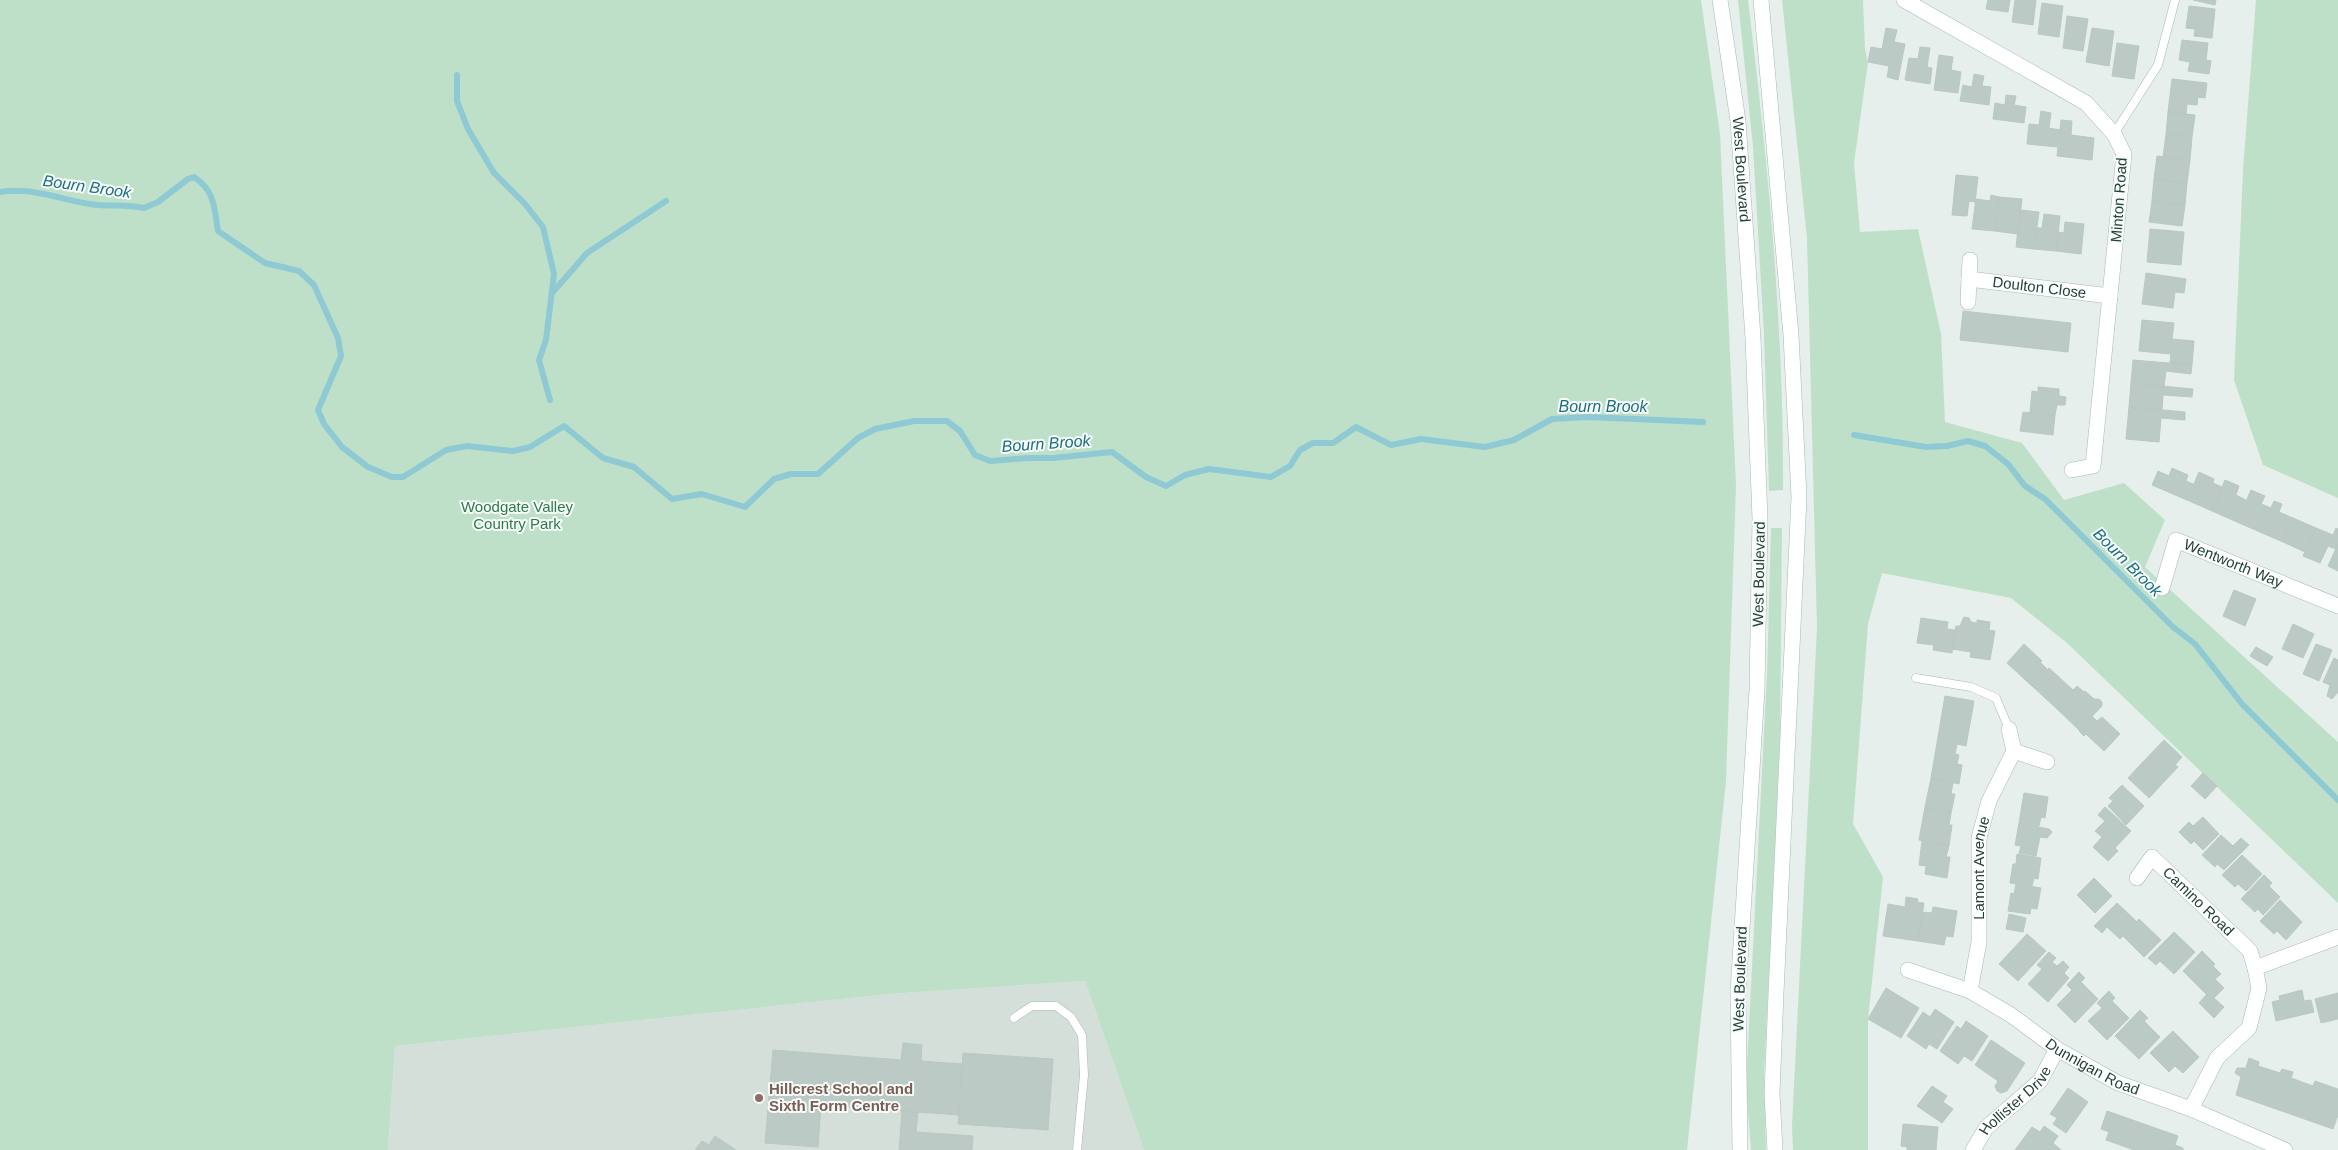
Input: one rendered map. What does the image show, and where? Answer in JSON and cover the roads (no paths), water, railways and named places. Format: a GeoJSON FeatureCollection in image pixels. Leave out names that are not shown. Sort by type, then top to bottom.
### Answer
{"type":"FeatureCollection","features":[{"type":"Feature","properties":{"kind":"street","name":"West Boulevard"},"geometry":{"type":"LineString","coordinates":[[1720,0],[1738,121],[1753,338],[1760,519],[1757,690],[1738,992],[1740,1150]]}},
{"type":"Feature","properties":{"kind":"street"},"geometry":{"type":"LineString","coordinates":[[1761,0],[1774,124],[1791,335],[1799,497],[1772,1094],[1775,1150]]}},
{"type":"Feature","properties":{"kind":"street","name":"Minton Road"},"geometry":{"type":"LineString","coordinates":[[1904,0],[2086,103],[2114,134],[2124,154],[2093,466],[2072,470]]}},
{"type":"Feature","properties":{"kind":"street"},"geometry":{"type":"LineString","coordinates":[[1968,302],[1970,260]]}},
{"type":"Feature","properties":{"kind":"street","name":"Doulton Close"},"geometry":{"type":"LineString","coordinates":[[1969,279],[2110,296]]}},
{"type":"Feature","properties":{"kind":"street","name":"Wentworth Way"},"geometry":{"type":"LineString","coordinates":[[2162,588],[2176,540],[2338,606]]}},
{"type":"Feature","properties":{"kind":"street"},"geometry":{"type":"LineString","coordinates":[[2009,729],[2014,751],[2046,762]]}},
{"type":"Feature","properties":{"kind":"street","name":"Lamont Avenue"},"geometry":{"type":"LineString","coordinates":[[1970,990],[1979,942],[1979,838],[1989,802],[2014,751]]}},
{"type":"Feature","properties":{"kind":"street","name":"Camino Road"},"geometry":{"type":"LineString","coordinates":[[2137,878],[2152,857],[2250,950],[2255,968],[2259,988],[2249,1028],[2217,1058],[2191,1109]]}},
{"type":"Feature","properties":{"kind":"street"},"geometry":{"type":"LineString","coordinates":[[2255,968],[2338,937]]}},
{"type":"Feature","properties":{"kind":"street","name":"Dunnigan Road"},"geometry":{"type":"LineString","coordinates":[[1908,970],[1970,990],[2011,1014],[2056,1049],[2118,1083],[2191,1109],[2283,1150]]}},
{"type":"Feature","properties":{"kind":"street","name":"Hollister Drive"},"geometry":{"type":"LineString","coordinates":[[1973,1150],[1986,1128],[2040,1081],[2056,1049]]}},
{"type":"Feature","properties":{"kind":"lane"},"geometry":{"type":"LineString","coordinates":[[2114,134],[2158,65],[2175,0]]}},
{"type":"Feature","properties":{"kind":"lane"},"geometry":{"type":"LineString","coordinates":[[1916,678],[1970,687],[1996,698],[2009,729]]}},
{"type":"Feature","properties":{"kind":"lane"},"geometry":{"type":"LineString","coordinates":[[1014,1018],[1032,1006],[1056,1006],[1071,1017],[1082,1035],[1084,1075],[1077,1150]]}},
{"type":"Feature","properties":{"kind":"waterway"},"geometry":{"type":"LineString","coordinates":[[457,75],[457,101],[468,129],[494,173],[525,204],[543,227],[554,274],[546,340],[539,360],[550,400]]}},
{"type":"Feature","properties":{"kind":"waterway","name":"Bourn Brook"},"geometry":{"type":"LineString","coordinates":[[0,192],[25,191],[98,205],[144,208],[158,202],[188,179],[194,177],[201,182],[210,194],[218,231],[265,263],[299,271],[314,285],[338,338],[341,356],[318,410],[324,424],[342,447],[368,467],[392,477],[403,477],[446,450],[467,446],[513,451],[530,447],[564,426],[603,458],[634,467],[672,499],[702,494],[745,507],[774,479],[791,474],[818,474],[858,438],[875,429],[914,421],[947,421],[960,431],[975,455],[990,461],[1053,458],[1112,452],[1146,477],[1166,486],[1185,475],[1209,469],[1271,477],[1290,466],[1300,450],[1313,443],[1333,443],[1356,427],[1391,445],[1421,439],[1485,447],[1514,440],[1552,419],[1588,417],[1703,422]]}},
{"type":"Feature","properties":{"kind":"waterway"},"geometry":{"type":"LineString","coordinates":[[553,292],[587,253],[666,201]]}},
{"type":"Feature","properties":{"kind":"waterway","name":"Bourn Brook"},"geometry":{"type":"LineString","coordinates":[[1854,435],[1926,447],[1947,446],[1968,441],[1985,446],[2008,464],[2025,486],[2045,499],[2173,627],[2195,644],[2242,704],[2338,800]]}},
{"type":"Feature","properties":{"kind":"place","name":"Hillcrest School and Sixth Form Centre"},"geometry":{"type":"Point","coordinates":[759,1098]}},
{"type":"Feature","properties":{"kind":"park label","name":"Woodgate Valley Country Park"},"geometry":{"type":"Point","coordinates":[517,516]}}]}
